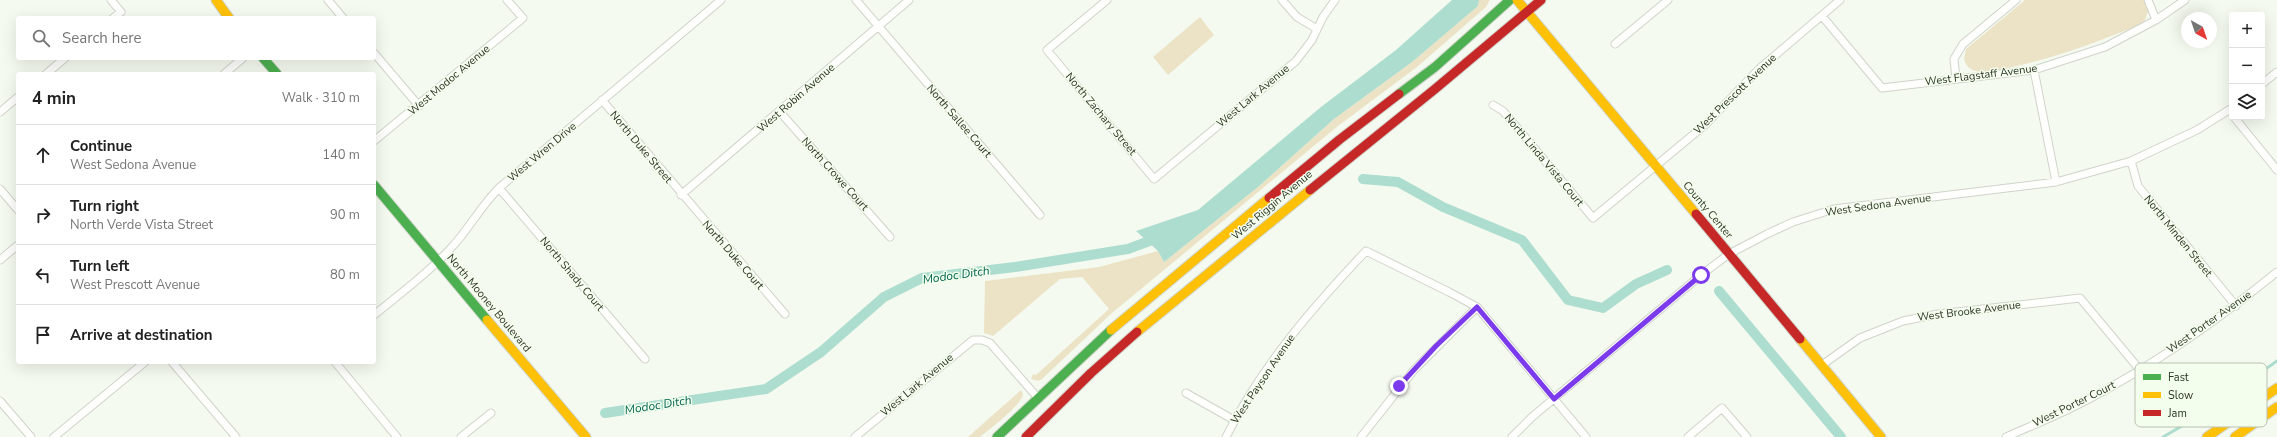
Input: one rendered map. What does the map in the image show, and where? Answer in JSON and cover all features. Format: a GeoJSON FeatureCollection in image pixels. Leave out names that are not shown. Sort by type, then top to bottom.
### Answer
{"type":"FeatureCollection","features":[{"type":"Feature","properties":{"kind":"main road"},"geometry":{"type":"LineString","coordinates":[[216,0],[228,16]]}},
{"type":"Feature","properties":{"kind":"main road","name":"West Riggin Avenue"},"geometry":{"type":"LineString","coordinates":[[997,437],[1122,320],[1331,147],[1439,64],[1510,0]]}},
{"type":"Feature","properties":{"kind":"main road","name":"County Center"},"geometry":{"type":"LineString","coordinates":[[1516,0],[1881,437]]}},
{"type":"Feature","properties":{"kind":"main road","name":"West Riggin Avenue"},"geometry":{"type":"LineString","coordinates":[[1026,437],[1128,340],[1336,167],[1432,94],[1541,0]]}},
{"type":"Feature","properties":{"kind":"main road"},"geometry":{"type":"LineString","coordinates":[[265,60],[275,72]]}},
{"type":"Feature","properties":{"kind":"main road","name":"North Mooney Boulevard"},"geometry":{"type":"LineString","coordinates":[[376,187],[586,437]]}},
{"type":"Feature","properties":{"kind":"main road"},"geometry":{"type":"LineString","coordinates":[[2267,395],[2277,388]]}},
{"type":"Feature","properties":{"kind":"main road"},"geometry":{"type":"LineString","coordinates":[[2267,414],[2277,407]]}},
{"type":"Feature","properties":{"kind":"main road"},"geometry":{"type":"LineString","coordinates":[[2207,437],[2221,427]]}},
{"type":"Feature","properties":{"kind":"main road"},"geometry":{"type":"LineString","coordinates":[[2235,437],[2249,427]]}},
{"type":"Feature","properties":{"kind":"street"},"geometry":{"type":"LineString","coordinates":[[111,0],[121,12],[116,16]]}},
{"type":"Feature","properties":{"kind":"street"},"geometry":{"type":"LineString","coordinates":[[328,0],[341,16]]}},
{"type":"Feature","properties":{"kind":"street","name":"West Modoc Avenue"},"geometry":{"type":"LineString","coordinates":[[376,139],[419,106],[523,18],[508,0]]}},
{"type":"Feature","properties":{"kind":"street","name":"West Wren Drive"},"geometry":{"type":"LineString","coordinates":[[376,313],[438,262],[461,236],[476,213],[499,188],[721,0]]}},
{"type":"Feature","properties":{"kind":"street","name":"North Sallee Court"},"geometry":{"type":"LineString","coordinates":[[856,0],[1040,215]]}},
{"type":"Feature","properties":{"kind":"street","name":"West Robin Avenue"},"geometry":{"type":"LineString","coordinates":[[681,195],[780,112],[909,0]]}},
{"type":"Feature","properties":{"kind":"street","name":"North Zachary Street"},"geometry":{"type":"LineString","coordinates":[[1107,0],[1047,50],[1154,179]]}},
{"type":"Feature","properties":{"kind":"street"},"geometry":{"type":"LineString","coordinates":[[1282,0],[1297,17],[1317,29]]}},
{"type":"Feature","properties":{"kind":"street","name":"West Lark Avenue"},"geometry":{"type":"LineString","coordinates":[[1154,179],[1296,61],[1312,40],[1335,0]]}},
{"type":"Feature","properties":{"kind":"street"},"geometry":{"type":"LineString","coordinates":[[1615,44],[1668,0]]}},
{"type":"Feature","properties":{"kind":"street","name":"West Prescott Avenue"},"geometry":{"type":"LineString","coordinates":[[1593,218],[1706,124],[1759,69],[1840,0]]}},
{"type":"Feature","properties":{"kind":"street"},"geometry":{"type":"LineString","coordinates":[[1956,79],[1954,59],[1963,44],[2016,0]]}},
{"type":"Feature","properties":{"kind":"street"},"geometry":{"type":"LineString","coordinates":[[2148,0],[2156,20]]}},
{"type":"Feature","properties":{"kind":"street","name":"West Flagstaff Avenue"},"geometry":{"type":"LineString","coordinates":[[1822,16],[1882,88],[2034,70],[2105,47],[2156,20],[2185,0]]}},
{"type":"Feature","properties":{"kind":"street"},"geometry":{"type":"LineString","coordinates":[[376,55],[419,106]]}},
{"type":"Feature","properties":{"kind":"street"},"geometry":{"type":"LineString","coordinates":[[48,72],[63,60]]}},
{"type":"Feature","properties":{"kind":"street"},"geometry":{"type":"LineString","coordinates":[[226,72],[241,60]]}},
{"type":"Feature","properties":{"kind":"street"},"geometry":{"type":"LineString","coordinates":[[2034,70],[2056,182]]}},
{"type":"Feature","properties":{"kind":"street"},"geometry":{"type":"LineString","coordinates":[[2265,82],[2277,72]]}},
{"type":"Feature","properties":{"kind":"street"},"geometry":{"type":"LineString","coordinates":[[0,112],[16,99]]}},
{"type":"Feature","properties":{"kind":"street","name":"North Duke Street"},"geometry":{"type":"LineString","coordinates":[[602,100],[681,195]]}},
{"type":"Feature","properties":{"kind":"street","name":"North Linda Vista Court"},"geometry":{"type":"LineString","coordinates":[[1492,105],[1503,111],[1593,218]]}},
{"type":"Feature","properties":{"kind":"street","name":"North Crowe Court"},"geometry":{"type":"LineString","coordinates":[[780,112],[890,237]]}},
{"type":"Feature","properties":{"kind":"street","name":"West Sedona Avenue"},"geometry":{"type":"LineString","coordinates":[[1512,437],[1532,417],[1660,309],[1729,254],[1793,222],[1834,209],[2056,182],[2132,161],[2197,130],[2229,112]]}},
{"type":"Feature","properties":{"kind":"street"},"geometry":{"type":"LineString","coordinates":[[2236,120],[2277,170]]}},
{"type":"Feature","properties":{"kind":"street","name":"North Minden Street"},"geometry":{"type":"LineString","coordinates":[[2132,161],[2138,186],[2236,306]]}},
{"type":"Feature","properties":{"kind":"street","name":"North Shady Court"},"geometry":{"type":"LineString","coordinates":[[499,188],[645,359]]}},
{"type":"Feature","properties":{"kind":"street"},"geometry":{"type":"LineString","coordinates":[[0,189],[16,208]]}},
{"type":"Feature","properties":{"kind":"street","name":"North Duke Court"},"geometry":{"type":"LineString","coordinates":[[681,195],[785,314]]}},
{"type":"Feature","properties":{"kind":"street"},"geometry":{"type":"LineString","coordinates":[[0,260],[16,247]]}},
{"type":"Feature","properties":{"kind":"street","name":"West Payson Avenue"},"geometry":{"type":"LineString","coordinates":[[1226,437],[1234,420],[1269,364],[1316,305],[1366,251],[1450,292],[1477,307]]}},
{"type":"Feature","properties":{"kind":"street","name":"West Porter Avenue"},"geometry":{"type":"LineString","coordinates":[[2150,363],[2236,306],[2277,272]]}},
{"type":"Feature","properties":{"kind":"street","name":"West Brooke Avenue"},"geometry":{"type":"LineString","coordinates":[[1822,365],[1860,338],[1903,321],[1938,314],[2080,298],[2135,364]]}},
{"type":"Feature","properties":{"kind":"street"},"geometry":{"type":"LineString","coordinates":[[1360,437],[1414,370],[1477,307],[1586,437]]}},
{"type":"Feature","properties":{"kind":"street","name":"West Lark Avenue"},"geometry":{"type":"LineString","coordinates":[[855,437],[973,340],[982,340],[990,343],[1038,398]]}},
{"type":"Feature","properties":{"kind":"street"},"geometry":{"type":"LineString","coordinates":[[54,437],[143,364]]}},
{"type":"Feature","properties":{"kind":"street"},"geometry":{"type":"LineString","coordinates":[[174,364],[233,436]]}},
{"type":"Feature","properties":{"kind":"street"},"geometry":{"type":"LineString","coordinates":[[337,364],[397,437]]}},
{"type":"Feature","properties":{"kind":"street","name":"West Porter Court"},"geometry":{"type":"LineString","coordinates":[[2006,437],[2087,400],[2135,373]]}},
{"type":"Feature","properties":{"kind":"street"},"geometry":{"type":"LineString","coordinates":[[1186,393],[1234,420]]}},
{"type":"Feature","properties":{"kind":"street"},"geometry":{"type":"LineString","coordinates":[[0,401],[31,437]]}},
{"type":"Feature","properties":{"kind":"street"},"geometry":{"type":"LineString","coordinates":[[1688,437],[1722,408],[1747,437]]}},
{"type":"Feature","properties":{"kind":"street"},"geometry":{"type":"LineString","coordinates":[[461,437],[491,412]]}},
{"type":"Feature","properties":{"kind":"shaded area"},"geometry":{"type":"Polygon","coordinates":[[[1479,0],[1490,0],[1486,7],[1417,67],[1338,126],[1112,313],[1042,379],[1038,381],[1031,379],[1033,374],[1036,375],[1109,309],[1082,277],[1060,279],[993,336],[984,333],[985,281],[1099,267],[1158,251],[1164,262],[1258,187],[1334,119],[1412,62],[1478,6],[1479,0]]]}},
{"type":"Feature","properties":{"kind":"shaded area"},"geometry":{"type":"Polygon","coordinates":[[[2025,0],[2145,0],[2149,9],[2145,20],[2141,24],[2046,59],[1994,71],[1980,72],[1970,68],[1964,59],[1966,49],[2025,0]]]}},
{"type":"Feature","properties":{"kind":"shaded area"},"geometry":{"type":"Polygon","coordinates":[[[1200,17],[1214,35],[1168,75],[1153,57],[1200,17]]]}},
{"type":"Feature","properties":{"kind":"shaded area"},"geometry":{"type":"Polygon","coordinates":[[[1021,390],[1023,394],[1021,399],[1005,417],[980,437],[968,437],[1021,390]]]}},
{"type":"Feature","properties":{"kind":"water"},"geometry":{"type":"Polygon","coordinates":[[[1452,0],[1479,0],[1478,6],[1412,62],[1334,119],[1258,187],[1164,262],[1158,251],[1136,231],[1198,210],[1321,107],[1396,50],[1452,0]]]}},
{"type":"Feature","properties":{"kind":"waterway"},"geometry":{"type":"LineString","coordinates":[[1363,179],[1398,182],[1443,207],[1522,240],[1568,300],[1603,308],[1636,284],[1667,270]]}},
{"type":"Feature","properties":{"kind":"waterway","name":"Modoc Ditch"},"geometry":{"type":"LineString","coordinates":[[605,413],[766,389],[821,352],[884,297],[922,278],[1015,267],[1128,249],[1160,237]]}},
{"type":"Feature","properties":{"kind":"waterway"},"geometry":{"type":"LineString","coordinates":[[1719,291],[1841,437]]}},
{"type":"Feature","properties":{"kind":"waterway"},"geometry":{"type":"LineString","coordinates":[[2267,368],[2277,361]]}},
{"type":"Feature","properties":{"kind":"waterway"},"geometry":{"type":"LineString","coordinates":[[2163,437],[2180,427]]}},
{"type":"Feature","properties":{"kind":"traffic: fast"},"geometry":{"type":"LineString","coordinates":[[1399,94],[1435,67],[1510,0]]}},
{"type":"Feature","properties":{"kind":"traffic: fast"},"geometry":{"type":"LineString","coordinates":[[265,60],[275,72]]}},
{"type":"Feature","properties":{"kind":"traffic: fast"},"geometry":{"type":"LineString","coordinates":[[376,187],[487,320]]}},
{"type":"Feature","properties":{"kind":"traffic: fast"},"geometry":{"type":"LineString","coordinates":[[997,437],[1111,330]]}},
{"type":"Feature","properties":{"kind":"traffic: slow"},"geometry":{"type":"LineString","coordinates":[[216,0],[228,16]]}},
{"type":"Feature","properties":{"kind":"traffic: slow"},"geometry":{"type":"LineString","coordinates":[[1517,0],[1696,214]]}},
{"type":"Feature","properties":{"kind":"traffic: slow"},"geometry":{"type":"LineString","coordinates":[[1137,332],[1310,190]]}},
{"type":"Feature","properties":{"kind":"traffic: slow"},"geometry":{"type":"LineString","coordinates":[[1111,330],[1269,198]]}},
{"type":"Feature","properties":{"kind":"traffic: slow"},"geometry":{"type":"LineString","coordinates":[[487,320],[586,437]]}},
{"type":"Feature","properties":{"kind":"traffic: slow"},"geometry":{"type":"LineString","coordinates":[[1800,339],[1881,437]]}},
{"type":"Feature","properties":{"kind":"traffic: slow"},"geometry":{"type":"LineString","coordinates":[[2267,395],[2277,388]]}},
{"type":"Feature","properties":{"kind":"traffic: slow"},"geometry":{"type":"LineString","coordinates":[[2267,414],[2277,407]]}},
{"type":"Feature","properties":{"kind":"traffic: slow"},"geometry":{"type":"LineString","coordinates":[[2207,437],[2221,427]]}},
{"type":"Feature","properties":{"kind":"traffic: slow"},"geometry":{"type":"LineString","coordinates":[[2235,437],[2249,427]]}},
{"type":"Feature","properties":{"kind":"traffic: jam"},"geometry":{"type":"LineString","coordinates":[[1310,190],[1435,89],[1541,0]]}},
{"type":"Feature","properties":{"kind":"traffic: jam"},"geometry":{"type":"LineString","coordinates":[[1269,198],[1339,140],[1399,94]]}},
{"type":"Feature","properties":{"kind":"traffic: jam"},"geometry":{"type":"LineString","coordinates":[[1696,214],[1800,339]]}},
{"type":"Feature","properties":{"kind":"traffic: jam"},"geometry":{"type":"LineString","coordinates":[[1026,437],[1091,373],[1137,332]]}},
{"type":"Feature","properties":{"kind":"route"},"geometry":{"type":"LineString","coordinates":[[1399,386],[1436,346],[1477,307],[1554,399],[1701,275]]}}]}
